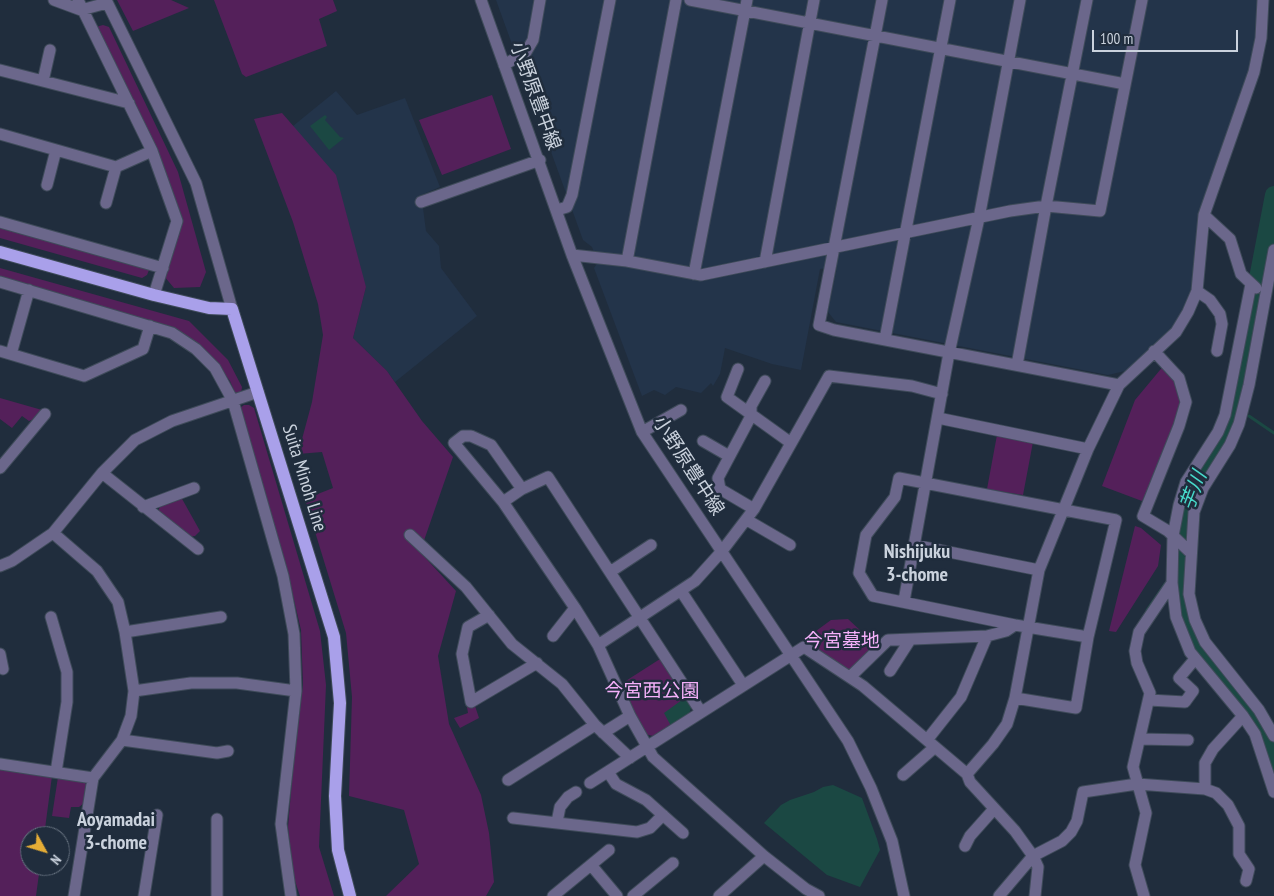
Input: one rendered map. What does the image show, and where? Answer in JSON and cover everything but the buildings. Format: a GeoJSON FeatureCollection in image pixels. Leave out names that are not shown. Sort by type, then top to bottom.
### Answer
{"type":"FeatureCollection","features":[{"type":"Feature","properties":{"kind":"main road"},"geometry":{"type":"LineString","coordinates":[[0,252],[154,295],[209,308],[232,309]]}},
{"type":"Feature","properties":{"kind":"main road","name":"Suita Minoh Line"},"geometry":{"type":"LineString","coordinates":[[232,309],[334,637],[340,703],[335,796],[338,850],[350,896]]}},
{"type":"Feature","properties":{"kind":"street"},"geometry":{"type":"LineString","coordinates":[[54,0],[79,5],[106,2],[196,183],[232,309]]}},
{"type":"Feature","properties":{"kind":"street","name":"小野原豊中線"},"geometry":{"type":"LineString","coordinates":[[481,0],[540,160],[572,255],[642,432],[848,741],[871,788],[892,841],[904,896]]}},
{"type":"Feature","properties":{"kind":"street"},"geometry":{"type":"LineString","coordinates":[[504,65],[526,52],[533,40],[540,0]]}},
{"type":"Feature","properties":{"kind":"street"},"geometry":{"type":"LineString","coordinates":[[557,210],[567,206],[572,195],[610,0]]}},
{"type":"Feature","properties":{"kind":"street"},"geometry":{"type":"LineString","coordinates":[[627,261],[676,0]]}},
{"type":"Feature","properties":{"kind":"street"},"geometry":{"type":"LineString","coordinates":[[690,0],[746,5],[810,23],[1125,84]]}},
{"type":"Feature","properties":{"kind":"street"},"geometry":{"type":"LineString","coordinates":[[764,262],[814,0]]}},
{"type":"Feature","properties":{"kind":"street"},"geometry":{"type":"LineString","coordinates":[[882,0],[834,248],[820,309],[819,325],[885,340],[1119,385]]}},
{"type":"Feature","properties":{"kind":"street"},"geometry":{"type":"LineString","coordinates":[[885,340],[950,0]]}},
{"type":"Feature","properties":{"kind":"street"},"geometry":{"type":"LineString","coordinates":[[904,601],[942,394],[979,218],[1020,0]]}},
{"type":"Feature","properties":{"kind":"street"},"geometry":{"type":"LineString","coordinates":[[1017,365],[1087,0]]}},
{"type":"Feature","properties":{"kind":"street"},"geometry":{"type":"LineString","coordinates":[[572,255],[627,261],[701,275],[1046,206],[1100,211],[1142,0]]}},
{"type":"Feature","properties":{"kind":"street"},"geometry":{"type":"LineString","coordinates":[[967,774],[993,744],[1006,724],[1015,698],[1039,570],[1066,509],[1088,449],[1119,385],[1176,332],[1188,312],[1197,291],[1204,215],[1254,72],[1261,38],[1263,0]]}},
{"type":"Feature","properties":{"kind":"street"},"geometry":{"type":"LineString","coordinates":[[79,5],[152,151],[177,221],[154,295]]}},
{"type":"Feature","properties":{"kind":"street"},"geometry":{"type":"LineString","coordinates":[[694,274],[746,5]]}},
{"type":"Feature","properties":{"kind":"street"},"geometry":{"type":"LineString","coordinates":[[43,80],[50,50]]}},
{"type":"Feature","properties":{"kind":"street"},"geometry":{"type":"LineString","coordinates":[[0,70],[129,103]]}},
{"type":"Feature","properties":{"kind":"street"},"geometry":{"type":"LineString","coordinates":[[0,134],[116,166],[152,151]]}},
{"type":"Feature","properties":{"kind":"street"},"geometry":{"type":"LineString","coordinates":[[47,185],[56,150]]}},
{"type":"Feature","properties":{"kind":"street"},"geometry":{"type":"LineString","coordinates":[[421,202],[540,160]]}},
{"type":"Feature","properties":{"kind":"street"},"geometry":{"type":"LineString","coordinates":[[106,203],[116,166]]}},
{"type":"Feature","properties":{"kind":"street"},"geometry":{"type":"LineString","coordinates":[[1204,215],[1232,241],[1241,274],[1261,290]]}},
{"type":"Feature","properties":{"kind":"street"},"geometry":{"type":"LineString","coordinates":[[0,222],[163,268]]}},
{"type":"Feature","properties":{"kind":"street"},"geometry":{"type":"LineString","coordinates":[[1274,250],[1225,415],[1218,432],[1186,482],[1175,538],[1172,583],[1177,620],[1190,652],[1243,716],[1255,734],[1274,792]]}},
{"type":"Feature","properties":{"kind":"street"},"geometry":{"type":"LineString","coordinates":[[0,282],[172,333],[196,349],[215,368],[233,402],[283,576],[294,634],[296,691],[281,824],[288,895]]}},
{"type":"Feature","properties":{"kind":"street"},"geometry":{"type":"LineString","coordinates":[[29,290],[6,352],[84,376],[144,349],[150,326]]}},
{"type":"Feature","properties":{"kind":"street"},"geometry":{"type":"LineString","coordinates":[[1261,290],[1241,416],[1233,439],[1203,488],[1196,504],[1188,550],[1190,599],[1198,627],[1210,649],[1259,710],[1274,736]]}},
{"type":"Feature","properties":{"kind":"street"},"geometry":{"type":"LineString","coordinates":[[1197,291],[1210,300],[1220,314],[1222,324],[1217,351]]}},
{"type":"Feature","properties":{"kind":"street"},"geometry":{"type":"LineString","coordinates":[[1154,351],[1179,378],[1186,402],[1179,426],[1143,516],[1175,538],[1188,550]]}},
{"type":"Feature","properties":{"kind":"street"},"geometry":{"type":"LineString","coordinates":[[738,369],[727,397],[791,443]]}},
{"type":"Feature","properties":{"kind":"street"},"geometry":{"type":"LineString","coordinates":[[598,645],[695,581],[722,551],[747,520],[829,376],[912,386],[942,394]]}},
{"type":"Feature","properties":{"kind":"street"},"geometry":{"type":"LineString","coordinates":[[754,508],[720,488],[718,478],[751,416],[751,406],[765,381]]}},
{"type":"Feature","properties":{"kind":"street"},"geometry":{"type":"LineString","coordinates":[[0,566],[12,561],[53,533],[102,473],[135,440],[172,421],[258,392]]}},
{"type":"Feature","properties":{"kind":"street"},"geometry":{"type":"LineString","coordinates":[[642,432],[681,410]]}},
{"type":"Feature","properties":{"kind":"street"},"geometry":{"type":"LineString","coordinates":[[0,468],[45,414]]}},
{"type":"Feature","properties":{"kind":"street"},"geometry":{"type":"LineString","coordinates":[[938,418],[1088,449]]}},
{"type":"Feature","properties":{"kind":"street"},"geometry":{"type":"LineString","coordinates":[[522,489],[491,445],[471,436],[463,436],[454,443],[503,502],[575,608],[598,645],[630,716],[653,757],[802,892],[819,896]]}},
{"type":"Feature","properties":{"kind":"street"},"geometry":{"type":"LineString","coordinates":[[703,441],[729,456]]}},
{"type":"Feature","properties":{"kind":"street"},"geometry":{"type":"LineString","coordinates":[[102,473],[198,549]]}},
{"type":"Feature","properties":{"kind":"street"},"geometry":{"type":"LineString","coordinates":[[503,502],[522,489],[548,477],[701,712]]}},
{"type":"Feature","properties":{"kind":"street"},"geometry":{"type":"LineString","coordinates":[[1015,698],[1076,708],[1088,637],[1116,520],[926,481],[899,478],[895,497],[866,535],[859,573],[873,596],[1088,637]]}},
{"type":"Feature","properties":{"kind":"street"},"geometry":{"type":"LineString","coordinates":[[143,507],[194,488]]}},
{"type":"Feature","properties":{"kind":"street"},"geometry":{"type":"LineString","coordinates":[[747,520],[790,545]]}},
{"type":"Feature","properties":{"kind":"street"},"geometry":{"type":"LineString","coordinates":[[53,533],[97,571],[118,602],[126,632],[134,691],[131,716],[122,740],[92,778],[74,896]]}},
{"type":"Feature","properties":{"kind":"street"},"geometry":{"type":"LineString","coordinates":[[410,535],[466,587],[512,644],[562,684],[603,733],[630,758]]}},
{"type":"Feature","properties":{"kind":"street"},"geometry":{"type":"LineString","coordinates":[[610,572],[651,545]]}},
{"type":"Feature","properties":{"kind":"street"},"geometry":{"type":"LineString","coordinates":[[914,545],[1039,570]]}},
{"type":"Feature","properties":{"kind":"street"},"geometry":{"type":"LineString","coordinates":[[1144,896],[1135,865],[1146,812],[1134,767],[1149,700],[1148,687],[1136,657],[1136,642],[1144,623],[1172,583]]}},
{"type":"Feature","properties":{"kind":"street"},"geometry":{"type":"LineString","coordinates":[[681,591],[743,685]]}},
{"type":"Feature","properties":{"kind":"street"},"geometry":{"type":"LineString","coordinates":[[553,636],[575,608]]}},
{"type":"Feature","properties":{"kind":"street"},"geometry":{"type":"LineString","coordinates":[[489,615],[468,627],[462,654],[471,702],[536,663]]}},
{"type":"Feature","properties":{"kind":"street"},"geometry":{"type":"LineString","coordinates":[[51,617],[66,672],[68,702],[56,772]]}},
{"type":"Feature","properties":{"kind":"street"},"geometry":{"type":"LineString","coordinates":[[126,632],[221,617]]}},
{"type":"Feature","properties":{"kind":"street"},"geometry":{"type":"LineString","coordinates":[[850,677],[888,640],[987,636],[1006,631],[1015,624]]}},
{"type":"Feature","properties":{"kind":"street"},"geometry":{"type":"LineString","coordinates":[[903,775],[931,743],[961,697],[987,636]]}},
{"type":"Feature","properties":{"kind":"street"},"geometry":{"type":"LineString","coordinates":[[890,671],[910,640]]}},
{"type":"Feature","properties":{"kind":"street"},"geometry":{"type":"LineString","coordinates":[[590,783],[804,647],[850,677],[967,774],[970,782],[1015,831],[1033,856],[1038,867],[1036,896]]}},
{"type":"Feature","properties":{"kind":"street"},"geometry":{"type":"LineString","coordinates":[[0,654],[3,669]]}},
{"type":"Feature","properties":{"kind":"street"},"geometry":{"type":"LineString","coordinates":[[1149,700],[1185,702],[1193,691],[1179,678],[1195,659]]}},
{"type":"Feature","properties":{"kind":"street"},"geometry":{"type":"LineString","coordinates":[[134,691],[191,683],[237,683],[296,691]]}},
{"type":"Feature","properties":{"kind":"street"},"geometry":{"type":"LineString","coordinates":[[603,733],[630,716]]}},
{"type":"Feature","properties":{"kind":"street"},"geometry":{"type":"LineString","coordinates":[[1205,789],[1205,763],[1213,749],[1243,716]]}},
{"type":"Feature","properties":{"kind":"street"},"geometry":{"type":"LineString","coordinates":[[508,780],[595,724]]}},
{"type":"Feature","properties":{"kind":"street"},"geometry":{"type":"LineString","coordinates":[[1140,739],[1188,740]]}},
{"type":"Feature","properties":{"kind":"street"},"geometry":{"type":"LineString","coordinates":[[122,740],[217,753],[228,751]]}},
{"type":"Feature","properties":{"kind":"street"},"geometry":{"type":"LineString","coordinates":[[0,764],[92,778]]}},
{"type":"Feature","properties":{"kind":"street"},"geometry":{"type":"LineString","coordinates":[[608,772],[616,784],[646,800],[683,833]]}},
{"type":"Feature","properties":{"kind":"street"},"geometry":{"type":"LineString","coordinates":[[999,896],[1033,856],[1062,841],[1071,832],[1077,821],[1084,792],[1137,784],[1205,789],[1216,792],[1228,805],[1239,826],[1239,854],[1249,869],[1246,881]]}},
{"type":"Feature","properties":{"kind":"street"},"geometry":{"type":"LineString","coordinates":[[557,822],[560,807],[568,797],[576,792]]}},
{"type":"Feature","properties":{"kind":"street"},"geometry":{"type":"LineString","coordinates":[[965,846],[970,836],[994,810]]}},
{"type":"Feature","properties":{"kind":"street"},"geometry":{"type":"LineString","coordinates":[[144,896],[157,815]]}},
{"type":"Feature","properties":{"kind":"street"},"geometry":{"type":"LineString","coordinates":[[513,818],[637,832],[650,828],[663,815]]}},
{"type":"Feature","properties":{"kind":"street"},"geometry":{"type":"LineString","coordinates":[[217,819],[218,896]]}},
{"type":"Feature","properties":{"kind":"street"},"geometry":{"type":"LineString","coordinates":[[553,896],[609,850]]}},
{"type":"Feature","properties":{"kind":"street"},"geometry":{"type":"LineString","coordinates":[[725,894],[764,856]]}},
{"type":"Feature","properties":{"kind":"street"},"geometry":{"type":"LineString","coordinates":[[634,896],[673,863]]}},
{"type":"Feature","properties":{"kind":"street"},"geometry":{"type":"LineString","coordinates":[[591,864],[617,896]]}},
{"type":"Feature","properties":{"kind":"shaded area"},"geometry":{"type":"Polygon","coordinates":[[[496,0],[1263,0],[1261,38],[1204,215],[1197,291],[1188,312],[1154,351],[1125,371],[1108,375],[836,322],[828,312],[837,267],[820,269],[801,370],[772,364],[725,348],[720,374],[713,386],[711,383],[701,393],[676,387],[665,395],[654,390],[642,396],[594,268],[598,262],[592,247],[583,240],[496,0]]]}},
{"type":"Feature","properties":{"kind":"shaded area"},"geometry":{"type":"Polygon","coordinates":[[[336,91],[357,115],[405,98],[440,187],[419,196],[423,208],[426,231],[439,246],[441,268],[477,316],[395,382],[387,371],[353,338],[366,287],[293,126],[336,91]]]}},
{"type":"Feature","properties":{"kind":"shaded area"},"geometry":{"type":"Polygon","coordinates":[[[325,115],[327,117],[325,120],[340,137],[344,138],[329,150],[310,126],[325,115]]]}},
{"type":"Feature","properties":{"kind":"shaded area"},"geometry":{"type":"Polygon","coordinates":[[[686,697],[692,705],[689,714],[671,726],[664,713],[686,697]]]}},
{"type":"Feature","properties":{"kind":"shaded area"},"geometry":{"type":"Polygon","coordinates":[[[833,785],[862,798],[880,850],[860,887],[827,875],[764,823],[781,805],[790,800],[833,785]]]}},
{"type":"Feature","properties":{"kind":"green space"},"geometry":{"type":"Polygon","coordinates":[[[117,0],[171,0],[189,8],[133,31],[117,0]]]}},
{"type":"Feature","properties":{"kind":"green space"},"geometry":{"type":"Polygon","coordinates":[[[214,0],[333,0],[337,11],[319,19],[327,46],[246,77],[242,74],[214,0]]]}},
{"type":"Feature","properties":{"kind":"green space"},"geometry":{"type":"Polygon","coordinates":[[[103,25],[109,27],[178,172],[206,272],[200,287],[174,288],[164,276],[183,220],[157,149],[96,27],[103,25]]]}},
{"type":"Feature","properties":{"kind":"green space"},"geometry":{"type":"Polygon","coordinates":[[[492,95],[511,149],[442,175],[419,120],[492,95]]]}},
{"type":"Feature","properties":{"kind":"green space"},"geometry":{"type":"Polygon","coordinates":[[[282,113],[336,175],[366,287],[353,338],[387,371],[422,421],[453,457],[420,552],[456,591],[438,656],[449,724],[481,795],[489,833],[494,882],[486,896],[386,896],[419,864],[404,810],[349,796],[352,697],[346,633],[305,499],[333,488],[322,452],[298,454],[312,402],[323,335],[318,304],[293,222],[254,119],[282,113]]]}},
{"type":"Feature","properties":{"kind":"green space"},"geometry":{"type":"Polygon","coordinates":[[[0,227],[149,270],[147,275],[142,278],[0,238],[0,227]]]}},
{"type":"Feature","properties":{"kind":"green space"},"geometry":{"type":"Polygon","coordinates":[[[0,268],[189,321],[228,360],[242,387],[241,393],[235,393],[230,381],[216,363],[151,321],[0,279],[0,268]]]}},
{"type":"Feature","properties":{"kind":"green space"},"geometry":{"type":"Polygon","coordinates":[[[1165,364],[1186,402],[1179,426],[1142,501],[1102,486],[1135,400],[1165,364]]]}},
{"type":"Feature","properties":{"kind":"green space"},"geometry":{"type":"Polygon","coordinates":[[[0,398],[42,410],[34,419],[29,421],[22,416],[12,428],[0,419],[0,398]]]}},
{"type":"Feature","properties":{"kind":"green space"},"geometry":{"type":"Polygon","coordinates":[[[244,405],[254,408],[320,631],[326,685],[319,847],[334,896],[300,896],[293,875],[288,827],[303,685],[301,630],[287,570],[240,408],[244,405]]]}},
{"type":"Feature","properties":{"kind":"green space"},"geometry":{"type":"Polygon","coordinates":[[[997,435],[1033,442],[1023,495],[987,489],[997,435]]]}},
{"type":"Feature","properties":{"kind":"green space"},"geometry":{"type":"Polygon","coordinates":[[[181,497],[200,531],[195,536],[188,537],[158,512],[160,506],[181,497]]]}},
{"type":"Feature","properties":{"kind":"green space"},"geometry":{"type":"Polygon","coordinates":[[[1135,526],[1141,528],[1161,545],[1158,566],[1116,632],[1109,631],[1135,526]]]}},
{"type":"Feature","properties":{"kind":"green space","name":"今宮墓地"},"geometry":{"type":"Polygon","coordinates":[[[848,619],[876,645],[848,672],[801,642],[831,620],[848,619]]]}},
{"type":"Feature","properties":{"kind":"green space","name":"今宮西公園"},"geometry":{"type":"Polygon","coordinates":[[[660,659],[686,697],[671,726],[653,736],[645,734],[640,726],[621,684],[660,659]]]}},
{"type":"Feature","properties":{"kind":"green space"},"geometry":{"type":"Polygon","coordinates":[[[474,703],[479,718],[460,728],[454,718],[468,713],[467,707],[474,703]]]}},
{"type":"Feature","properties":{"kind":"green space"},"geometry":{"type":"Polygon","coordinates":[[[0,769],[52,776],[45,826],[20,826],[20,876],[39,876],[36,896],[0,896],[0,769]]]}},
{"type":"Feature","properties":{"kind":"green space"},"geometry":{"type":"Polygon","coordinates":[[[58,777],[84,781],[87,786],[84,803],[79,807],[71,807],[69,818],[52,816],[58,777]]]}},
{"type":"Feature","properties":{"kind":"waterway","name":"芋川"},"geometry":{"type":"LineString","coordinates":[[1274,195],[1232,414],[1221,439],[1194,482],[1184,511],[1179,590],[1182,610],[1192,637],[1210,665],[1257,724],[1265,741],[1274,771]]}},
{"type":"Feature","properties":{"kind":"waterway","name":"芋川"},"geometry":{"type":"LineString","coordinates":[[1270,218],[1274,220]]}},
{"type":"Feature","properties":{"kind":"waterway"},"geometry":{"type":"LineString","coordinates":[[1249,416],[1274,433]]}},
{"type":"Feature","properties":{"kind":"waterway"},"geometry":{"type":"LineString","coordinates":[[1147,610],[1165,584]]}},
{"type":"Feature","properties":{"kind":"district","name":"Nishijuku 3-chome"},"geometry":{"type":"Point","coordinates":[917,564]}},
{"type":"Feature","properties":{"kind":"district","name":"Aoyamadai 3-chome"},"geometry":{"type":"Point","coordinates":[116,832]}}]}
